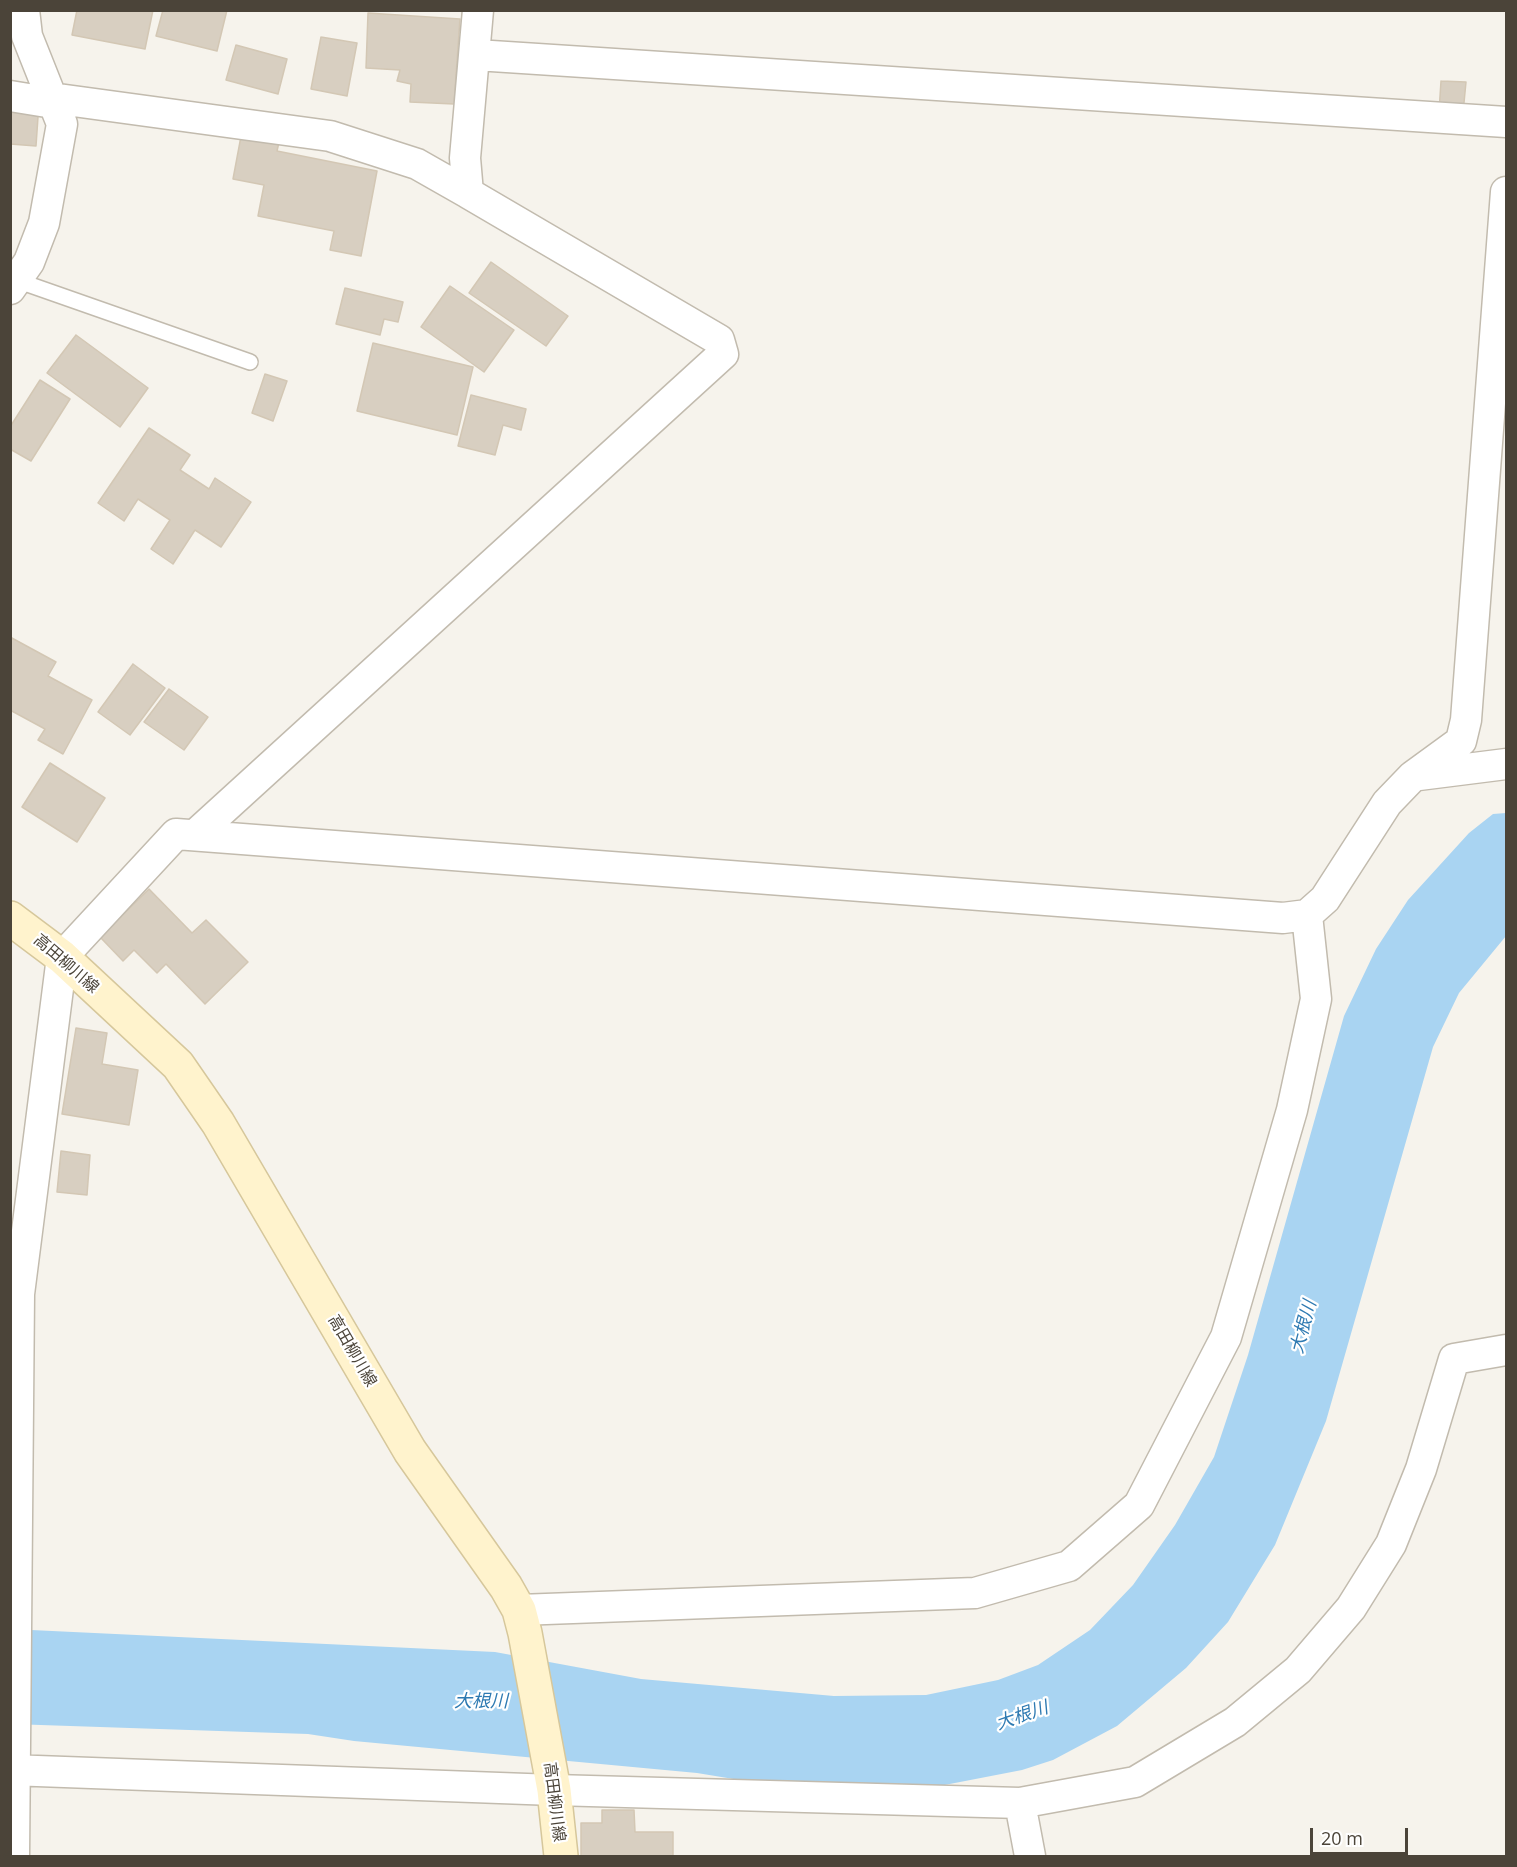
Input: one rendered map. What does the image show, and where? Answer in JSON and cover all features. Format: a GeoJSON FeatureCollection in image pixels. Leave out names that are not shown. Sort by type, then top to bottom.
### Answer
{"type":"FeatureCollection","features":[{"type":"Feature","properties":{"kind":"main road","name":"高田柳川線"},"geometry":{"type":"LineString","coordinates":[[10,918],[62,957],[178,1065],[218,1123],[410,1451],[492,1563],[522,1621],[554,1790],[561,1857]]}},
{"type":"Feature","properties":{"kind":"street"},"geometry":{"type":"LineString","coordinates":[[13,284],[28,262],[44,223],[62,124],[27,36],[24,10]]}},
{"type":"Feature","properties":{"kind":"street"},"geometry":{"type":"LineString","coordinates":[[468,193],[465,158],[476,55],[478,10]]}},
{"type":"Feature","properties":{"kind":"street"},"geometry":{"type":"LineString","coordinates":[[476,55],[1506,122]]}},
{"type":"Feature","properties":{"kind":"street"},"geometry":{"type":"LineString","coordinates":[[10,96],[330,136],[417,164],[719,340],[723,354],[195,835]]}},
{"type":"Feature","properties":{"kind":"street"},"geometry":{"type":"LineString","coordinates":[[14,1857],[15,1295],[62,957],[177,834],[1273,918],[1307,915],[1324,899],[1387,803],[1413,776],[1461,741],[1466,720],[1506,192]]}},
{"type":"Feature","properties":{"kind":"street"},"geometry":{"type":"LineString","coordinates":[[1413,776],[1506,764]]}},
{"type":"Feature","properties":{"kind":"street"},"geometry":{"type":"LineString","coordinates":[[522,1621],[975,1593],[1069,1566],[1139,1505],[1226,1337],[1292,1110],[1316,999],[1307,915]]}},
{"type":"Feature","properties":{"kind":"street"},"geometry":{"type":"LineString","coordinates":[[13,1765],[554,1790],[1020,1803],[1135,1782],[1235,1722],[1298,1670],[1351,1608],[1391,1544],[1421,1469],[1454,1359],[1506,1350]]}},
{"type":"Feature","properties":{"kind":"street"},"geometry":{"type":"LineString","coordinates":[[1020,1803],[1030,1857]]}},
{"type":"Feature","properties":{"kind":"lane"},"geometry":{"type":"LineString","coordinates":[[13,284],[250,362]]}},
{"type":"Feature","properties":{"kind":"water","name":"大根川"},"geometry":{"type":"Polygon","coordinates":[[[1506,813],[1506,936],[1459,993],[1433,1047],[1326,1421],[1275,1545],[1228,1622],[1186,1668],[1117,1726],[1053,1760],[1022,1770],[929,1788],[758,1783],[697,1773],[354,1741],[308,1734],[11,1724],[31,1630],[495,1652],[641,1679],[834,1696],[926,1695],[998,1680],[1038,1665],[1090,1630],[1133,1585],[1175,1525],[1214,1457],[1248,1355],[1344,1016],[1376,949],[1408,900],[1469,833],[1493,814],[1506,813]]]}},
{"type":"Feature","properties":{"kind":"building"},"geometry":{"type":"Polygon","coordinates":[[[77,10],[153,10],[145,49],[72,35],[77,10]]]}},
{"type":"Feature","properties":{"kind":"building"},"geometry":{"type":"Polygon","coordinates":[[[163,10],[227,10],[217,51],[156,36],[163,10]]]}},
{"type":"Feature","properties":{"kind":"building"},"geometry":{"type":"Polygon","coordinates":[[[368,13],[460,19],[454,104],[410,102],[411,84],[397,81],[400,70],[366,68],[368,13]]]}},
{"type":"Feature","properties":{"kind":"building"},"geometry":{"type":"Polygon","coordinates":[[[321,37],[357,43],[347,96],[311,89],[321,37]]]}},
{"type":"Feature","properties":{"kind":"building"},"geometry":{"type":"Polygon","coordinates":[[[236,45],[287,59],[278,94],[226,80],[236,45]]]}},
{"type":"Feature","properties":{"kind":"building"},"geometry":{"type":"Polygon","coordinates":[[[1441,81],[1466,82],[1463,113],[1439,112],[1441,81]]]}},
{"type":"Feature","properties":{"kind":"building"},"geometry":{"type":"Polygon","coordinates":[[[10,86],[40,88],[36,146],[10,144],[10,86]]]}},
{"type":"Feature","properties":{"kind":"building"},"geometry":{"type":"Polygon","coordinates":[[[242,131],[280,138],[277,151],[377,171],[361,256],[330,250],[334,231],[258,216],[264,185],[233,179],[242,131]]]}},
{"type":"Feature","properties":{"kind":"building"},"geometry":{"type":"Polygon","coordinates":[[[491,262],[568,316],[546,346],[469,293],[491,262]]]}},
{"type":"Feature","properties":{"kind":"building"},"geometry":{"type":"Polygon","coordinates":[[[450,286],[514,330],[484,372],[421,327],[450,286]]]}},
{"type":"Feature","properties":{"kind":"building"},"geometry":{"type":"Polygon","coordinates":[[[345,288],[403,302],[398,322],[384,319],[380,335],[336,324],[345,288]]]}},
{"type":"Feature","properties":{"kind":"building"},"geometry":{"type":"Polygon","coordinates":[[[76,335],[148,388],[120,427],[47,373],[76,335]]]}},
{"type":"Feature","properties":{"kind":"building"},"geometry":{"type":"Polygon","coordinates":[[[373,343],[473,367],[457,435],[357,411],[373,343]]]}},
{"type":"Feature","properties":{"kind":"building"},"geometry":{"type":"Polygon","coordinates":[[[265,374],[287,381],[273,421],[252,413],[265,374]]]}},
{"type":"Feature","properties":{"kind":"building"},"geometry":{"type":"Polygon","coordinates":[[[40,380],[70,399],[31,461],[10,449],[10,427],[40,380]]]}},
{"type":"Feature","properties":{"kind":"building"},"geometry":{"type":"Polygon","coordinates":[[[471,395],[526,409],[521,430],[503,425],[495,455],[458,446],[471,395]]]}},
{"type":"Feature","properties":{"kind":"building"},"geometry":{"type":"Polygon","coordinates":[[[149,428],[190,455],[180,470],[209,489],[215,478],[251,502],[221,547],[195,530],[173,564],[151,549],[170,520],[138,499],[124,521],[98,503],[149,428]]]}},
{"type":"Feature","properties":{"kind":"building"},"geometry":{"type":"Polygon","coordinates":[[[10,637],[56,662],[48,676],[92,700],[63,754],[38,740],[45,729],[10,710],[10,637]]]}},
{"type":"Feature","properties":{"kind":"building"},"geometry":{"type":"Polygon","coordinates":[[[133,664],[165,688],[130,735],[98,712],[133,664]]]}},
{"type":"Feature","properties":{"kind":"building"},"geometry":{"type":"Polygon","coordinates":[[[169,689],[208,717],[184,750],[144,722],[169,689]]]}},
{"type":"Feature","properties":{"kind":"building"},"geometry":{"type":"Polygon","coordinates":[[[50,763],[105,798],[77,842],[22,807],[50,763]]]}},
{"type":"Feature","properties":{"kind":"building"},"geometry":{"type":"Polygon","coordinates":[[[149,889],[192,933],[206,920],[248,962],[205,1004],[166,964],[157,973],[134,950],[123,961],[100,937],[149,889]]]}},
{"type":"Feature","properties":{"kind":"building"},"geometry":{"type":"Polygon","coordinates":[[[76,1028],[107,1033],[102,1064],[138,1070],[129,1125],[62,1114],[76,1028]]]}},
{"type":"Feature","properties":{"kind":"building"},"geometry":{"type":"Polygon","coordinates":[[[61,1151],[90,1155],[87,1195],[57,1192],[61,1151]]]}},
{"type":"Feature","properties":{"kind":"building"},"geometry":{"type":"Polygon","coordinates":[[[602,1810],[634,1810],[635,1832],[673,1832],[673,1856],[581,1856],[581,1823],[602,1823],[602,1810]]]}}]}
